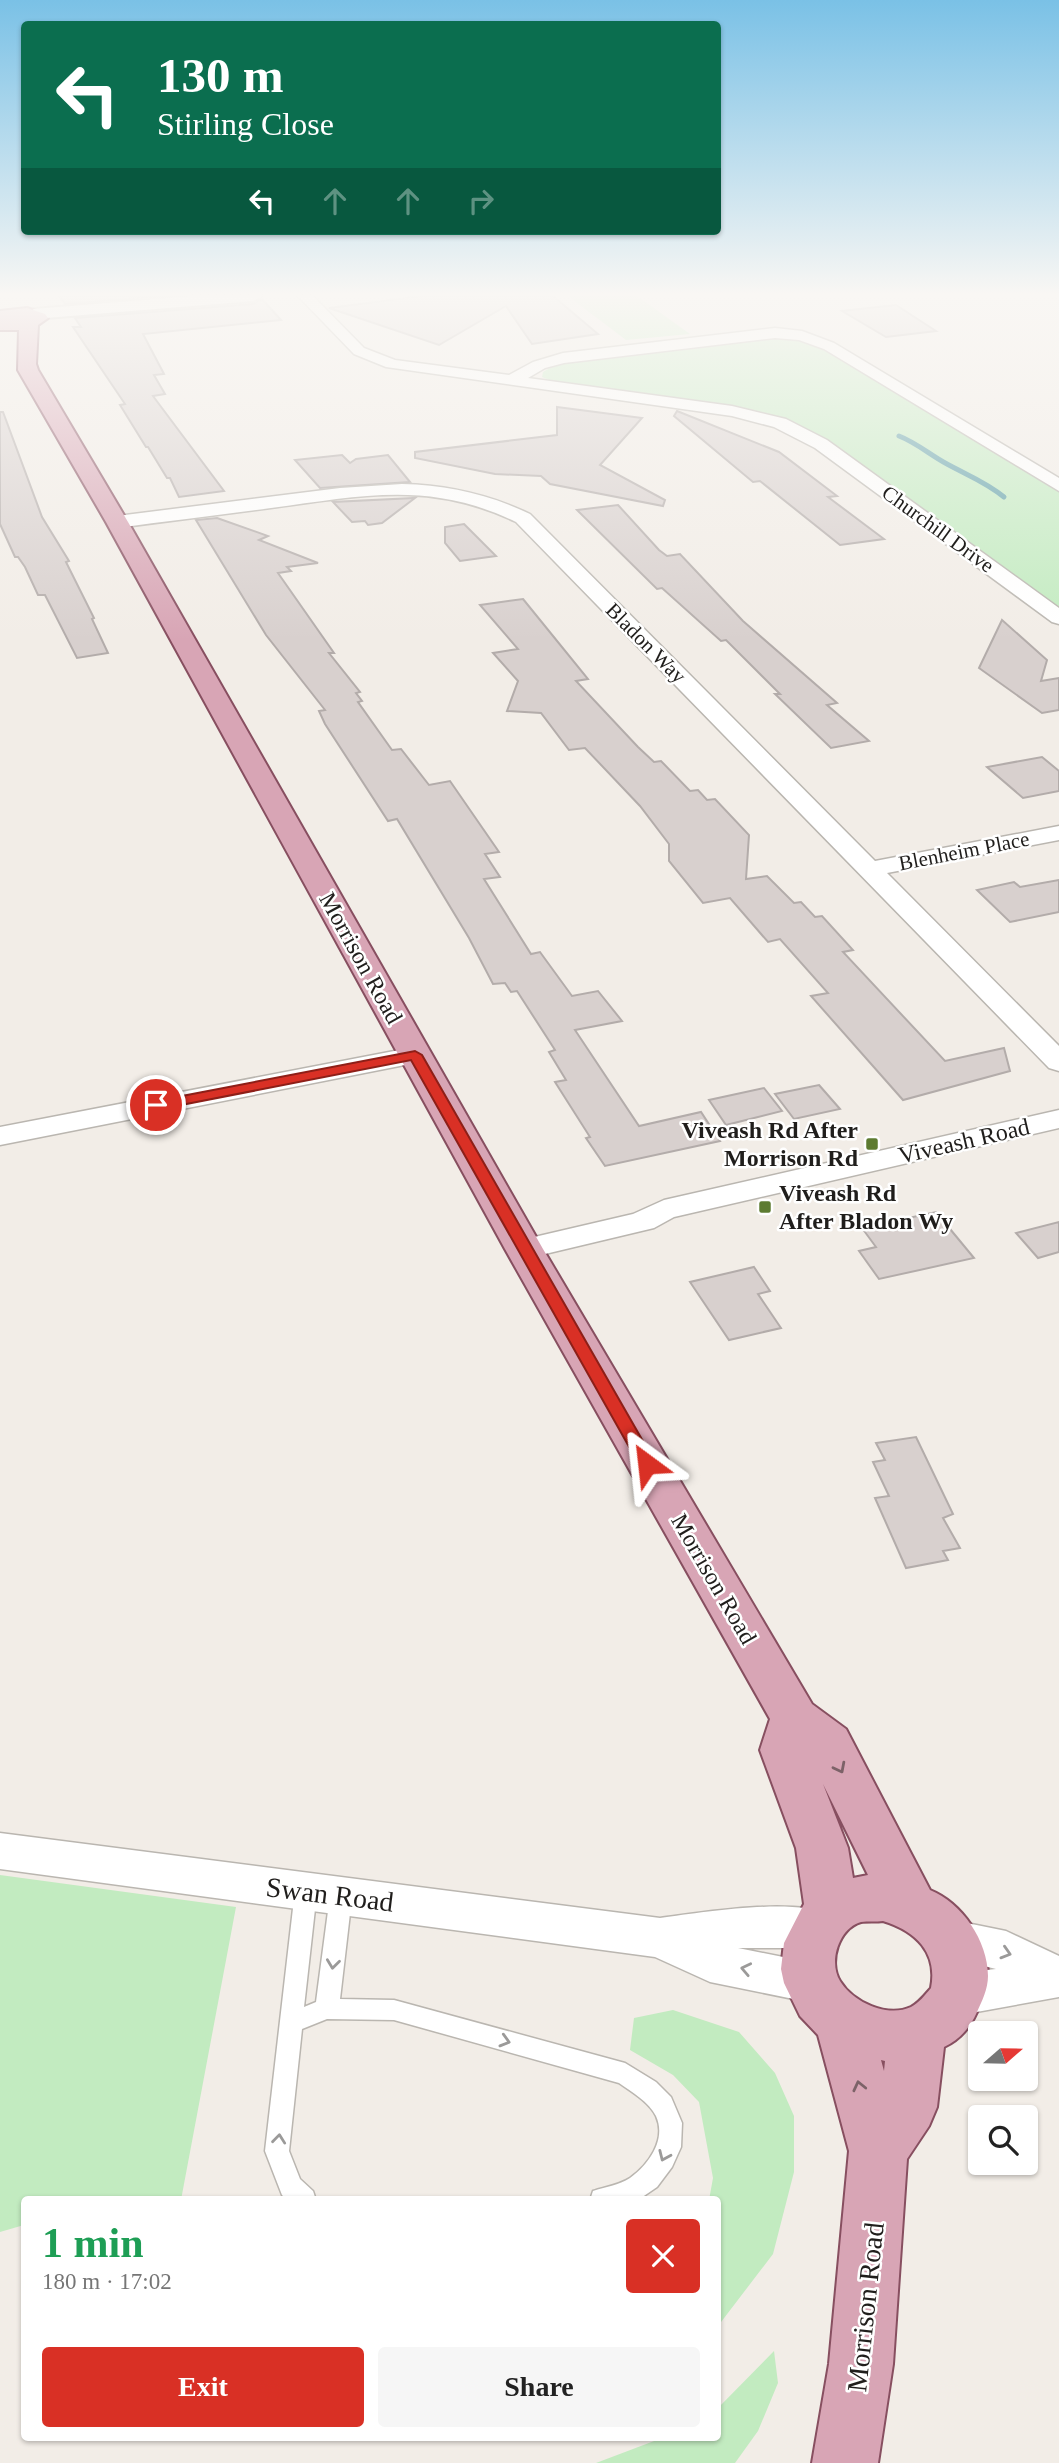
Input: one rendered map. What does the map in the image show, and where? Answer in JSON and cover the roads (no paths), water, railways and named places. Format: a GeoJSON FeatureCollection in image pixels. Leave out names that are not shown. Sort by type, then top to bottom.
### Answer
{"type":"FeatureCollection","features":[{"type":"Feature","properties":{"kind":"main road","name":"Morrison Road"},"geometry":{"type":"LineString","coordinates":[[52,411],[520,1241],[795,1718],[828,1744],[910,1905]]}},
{"type":"Feature","properties":{"kind":"main road","name":"Morrison Road"},"geometry":{"type":"LineString","coordinates":[[795,1718],[785,1749],[822,1848],[824,1919],[808,1955],[828,2002],[878,2151],[861,2364],[845,2463]]}},
{"type":"Feature","properties":{"kind":"main road","name":"Morrison Road"},"geometry":{"type":"LineString","coordinates":[[824,1919],[855,1900],[883,1898],[910,1905],[934,1920],[952,1940]]}},
{"type":"Feature","properties":{"kind":"main road"},"geometry":{"type":"LineString","coordinates":[[828,2002],[866,2032],[892,2036],[917,2033],[944,2018],[960,1994],[961,1964],[952,1940]]}},
{"type":"Feature","properties":{"kind":"main road"},"geometry":{"type":"LineString","coordinates":[[878,2151],[908,2108],[917,2033]]}},
{"type":"Feature","properties":{"kind":"street","name":"Churchill Drive"},"geometry":{"type":"LineString","coordinates":[[732,411],[795,429],[821,444],[1059,618]]}},
{"type":"Feature","properties":{"kind":"street"},"geometry":{"type":"LineString","coordinates":[[938,411],[1059,486]]}},
{"type":"Feature","properties":{"kind":"street","name":"Bladon Way"},"geometry":{"type":"LineString","coordinates":[[117,522],[389,489],[452,492],[490,500],[523,518],[1059,1062]]}},
{"type":"Feature","properties":{"kind":"street","name":"Blenheim Place"},"geometry":{"type":"LineString","coordinates":[[870,869],[1059,832]]}},
{"type":"Feature","properties":{"kind":"street"},"geometry":{"type":"LineString","coordinates":[[0,1136],[415,1055]]}},
{"type":"Feature","properties":{"kind":"street","name":"Viveash Road"},"geometry":{"type":"LineString","coordinates":[[520,1241],[643,1221],[664,1210],[1059,1119]]}},
{"type":"Feature","properties":{"kind":"street","name":"Swan Road"},"geometry":{"type":"LineString","coordinates":[[0,1852],[660,1938],[727,1928],[824,1919]]}},
{"type":"Feature","properties":{"kind":"street","name":"Swan Road"},"geometry":{"type":"LineString","coordinates":[[660,1938],[710,1962],[828,2002]]}},
{"type":"Feature","properties":{"kind":"street"},"geometry":{"type":"LineString","coordinates":[[952,1940],[1006,1951],[1057,1977]]}},
{"type":"Feature","properties":{"kind":"street"},"geometry":{"type":"LineString","coordinates":[[960,1994],[1007,1988],[1057,1977]]}},
{"type":"Feature","properties":{"kind":"lane"},"geometry":{"type":"LineString","coordinates":[[323,1894],[327,2009]]}},
{"type":"Feature","properties":{"kind":"lane"},"geometry":{"type":"LineString","coordinates":[[300,2196],[292,2187],[277,2151],[292,2022],[323,1894]]}},
{"type":"Feature","properties":{"kind":"lane"},"geometry":{"type":"LineString","coordinates":[[292,2022],[327,2009],[394,2010],[625,2074],[651,2092],[667,2112],[671,2141],[659,2168],[630,2192],[616,2196]]}},
{"type":"Feature","properties":{"kind":"waterway"},"geometry":{"type":"LineString","coordinates":[[899,436],[1004,497]]}},
{"type":"Feature","properties":{"kind":"place","name":"Viveash Rd After Morrison Rd"},"geometry":{"type":"Point","coordinates":[872,1144]}},
{"type":"Feature","properties":{"kind":"place","name":"Viveash Rd After Bladon Wy"},"geometry":{"type":"Point","coordinates":[765,1207]}}]}
